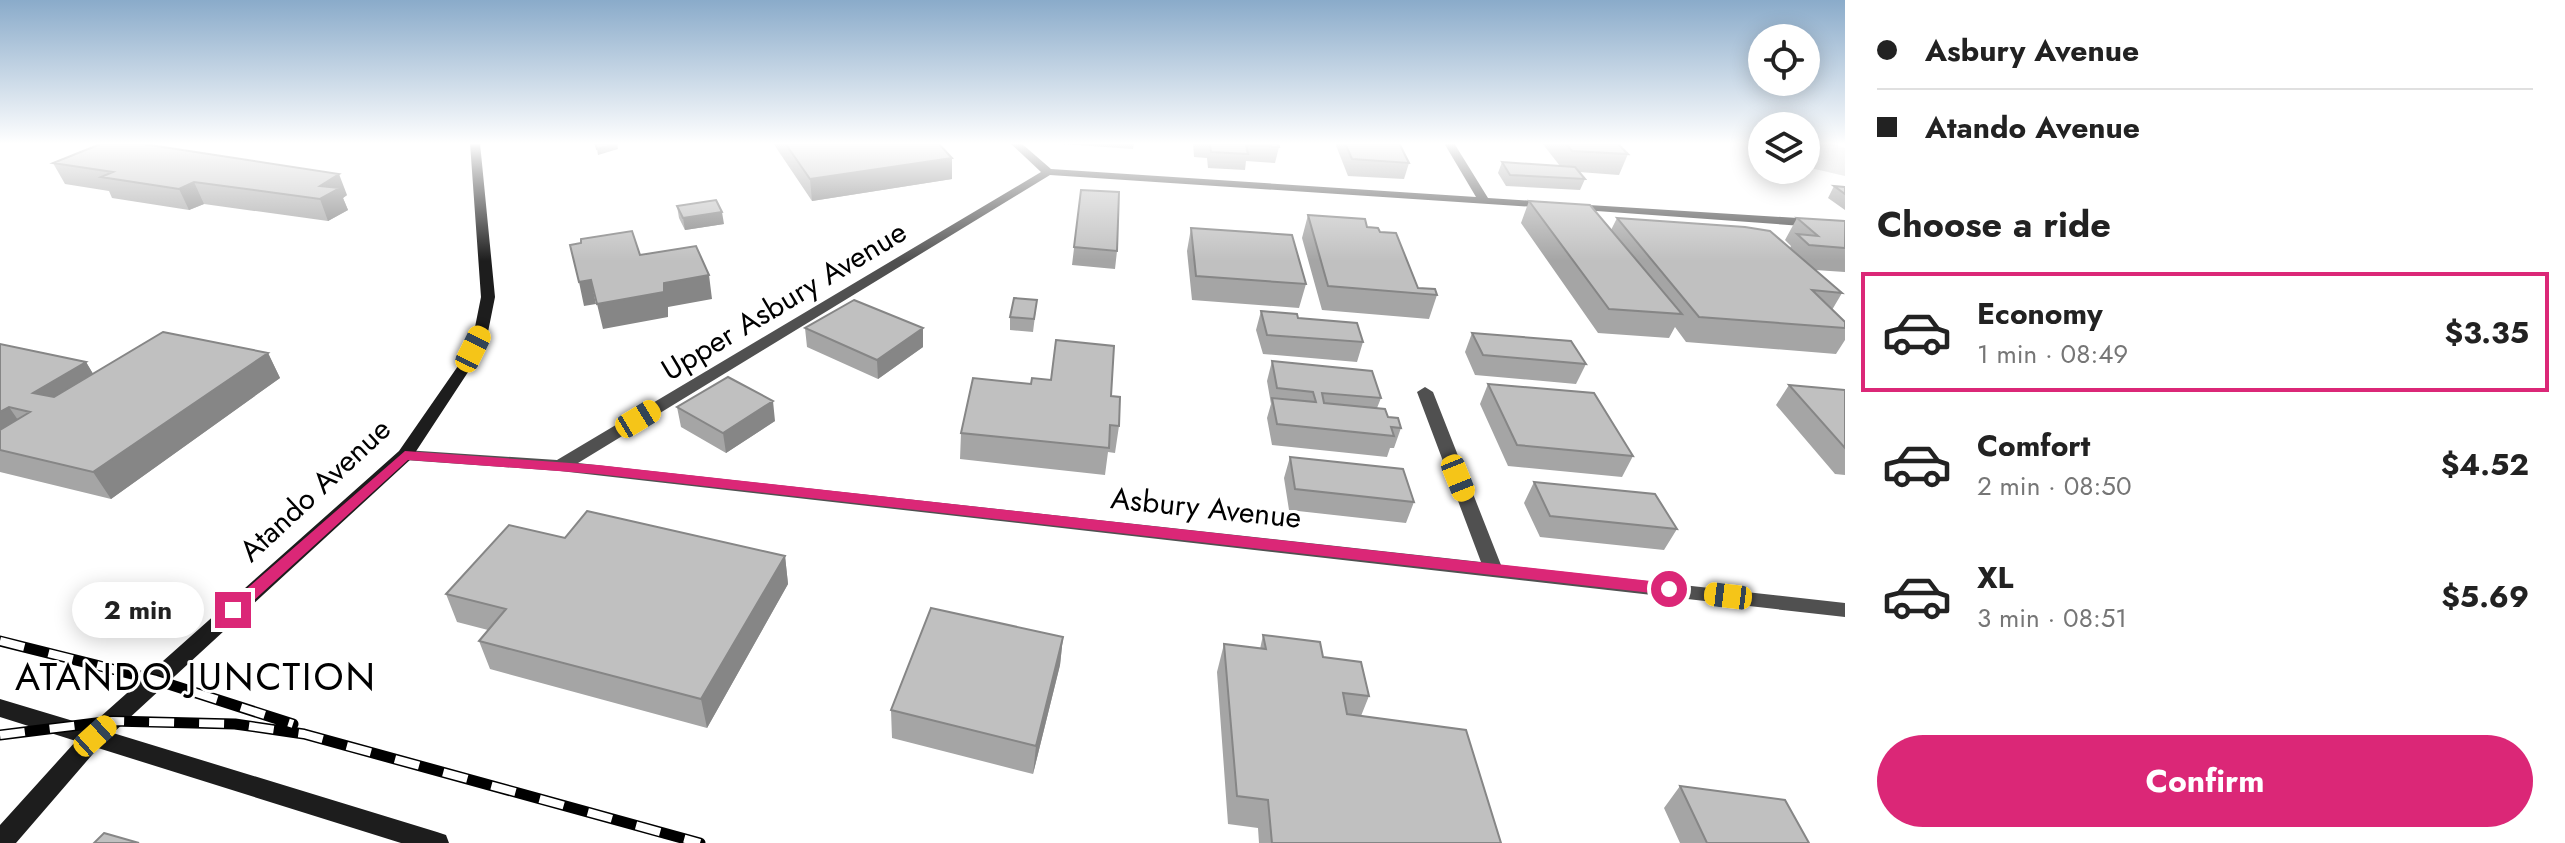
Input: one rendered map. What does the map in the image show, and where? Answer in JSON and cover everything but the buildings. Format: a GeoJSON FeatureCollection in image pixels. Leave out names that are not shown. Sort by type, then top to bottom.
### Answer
{"type":"FeatureCollection","features":[{"type":"Feature","properties":{"kind":"main road","name":"Atando Avenue"},"geometry":{"type":"LineString","coordinates":[[0,843],[95,736],[405,455],[465,366],[481,332],[488,297],[478,182]]}},
{"type":"Feature","properties":{"kind":"main road"},"geometry":{"type":"LineString","coordinates":[[0,708],[437,843]]}},
{"type":"Feature","properties":{"kind":"street","name":"Upper Asbury Avenue"},"geometry":{"type":"LineString","coordinates":[[560,466],[1031,182]]}},
{"type":"Feature","properties":{"kind":"street"},"geometry":{"type":"LineString","coordinates":[[1203,182],[1845,225]]}},
{"type":"Feature","properties":{"kind":"street"},"geometry":{"type":"LineString","coordinates":[[1473,182],[1484,201]]}},
{"type":"Feature","properties":{"kind":"street"},"geometry":{"type":"LineString","coordinates":[[1425,392],[1493,569]]}},
{"type":"Feature","properties":{"kind":"street"},"geometry":{"type":"LineString","coordinates":[[405,455],[560,466]]}},
{"type":"Feature","properties":{"kind":"street","name":"Asbury Avenue"},"geometry":{"type":"LineString","coordinates":[[560,466],[1845,610]]}},
{"type":"Feature","properties":{"kind":"railway"},"geometry":{"type":"LineString","coordinates":[[0,641],[156,680],[293,724]]}},
{"type":"Feature","properties":{"kind":"railway"},"geometry":{"type":"LineString","coordinates":[[0,735],[112,721],[235,724],[304,734],[700,843]]}},
{"type":"Feature","properties":{"kind":"district","name":"ATANDO JUNCTION"},"geometry":{"type":"Point","coordinates":[196,677]}},
{"type":"Feature","properties":{"kind":"route"},"geometry":{"type":"LineString","coordinates":[[233,610],[405,455],[598,470],[1669,589]]}}]}
